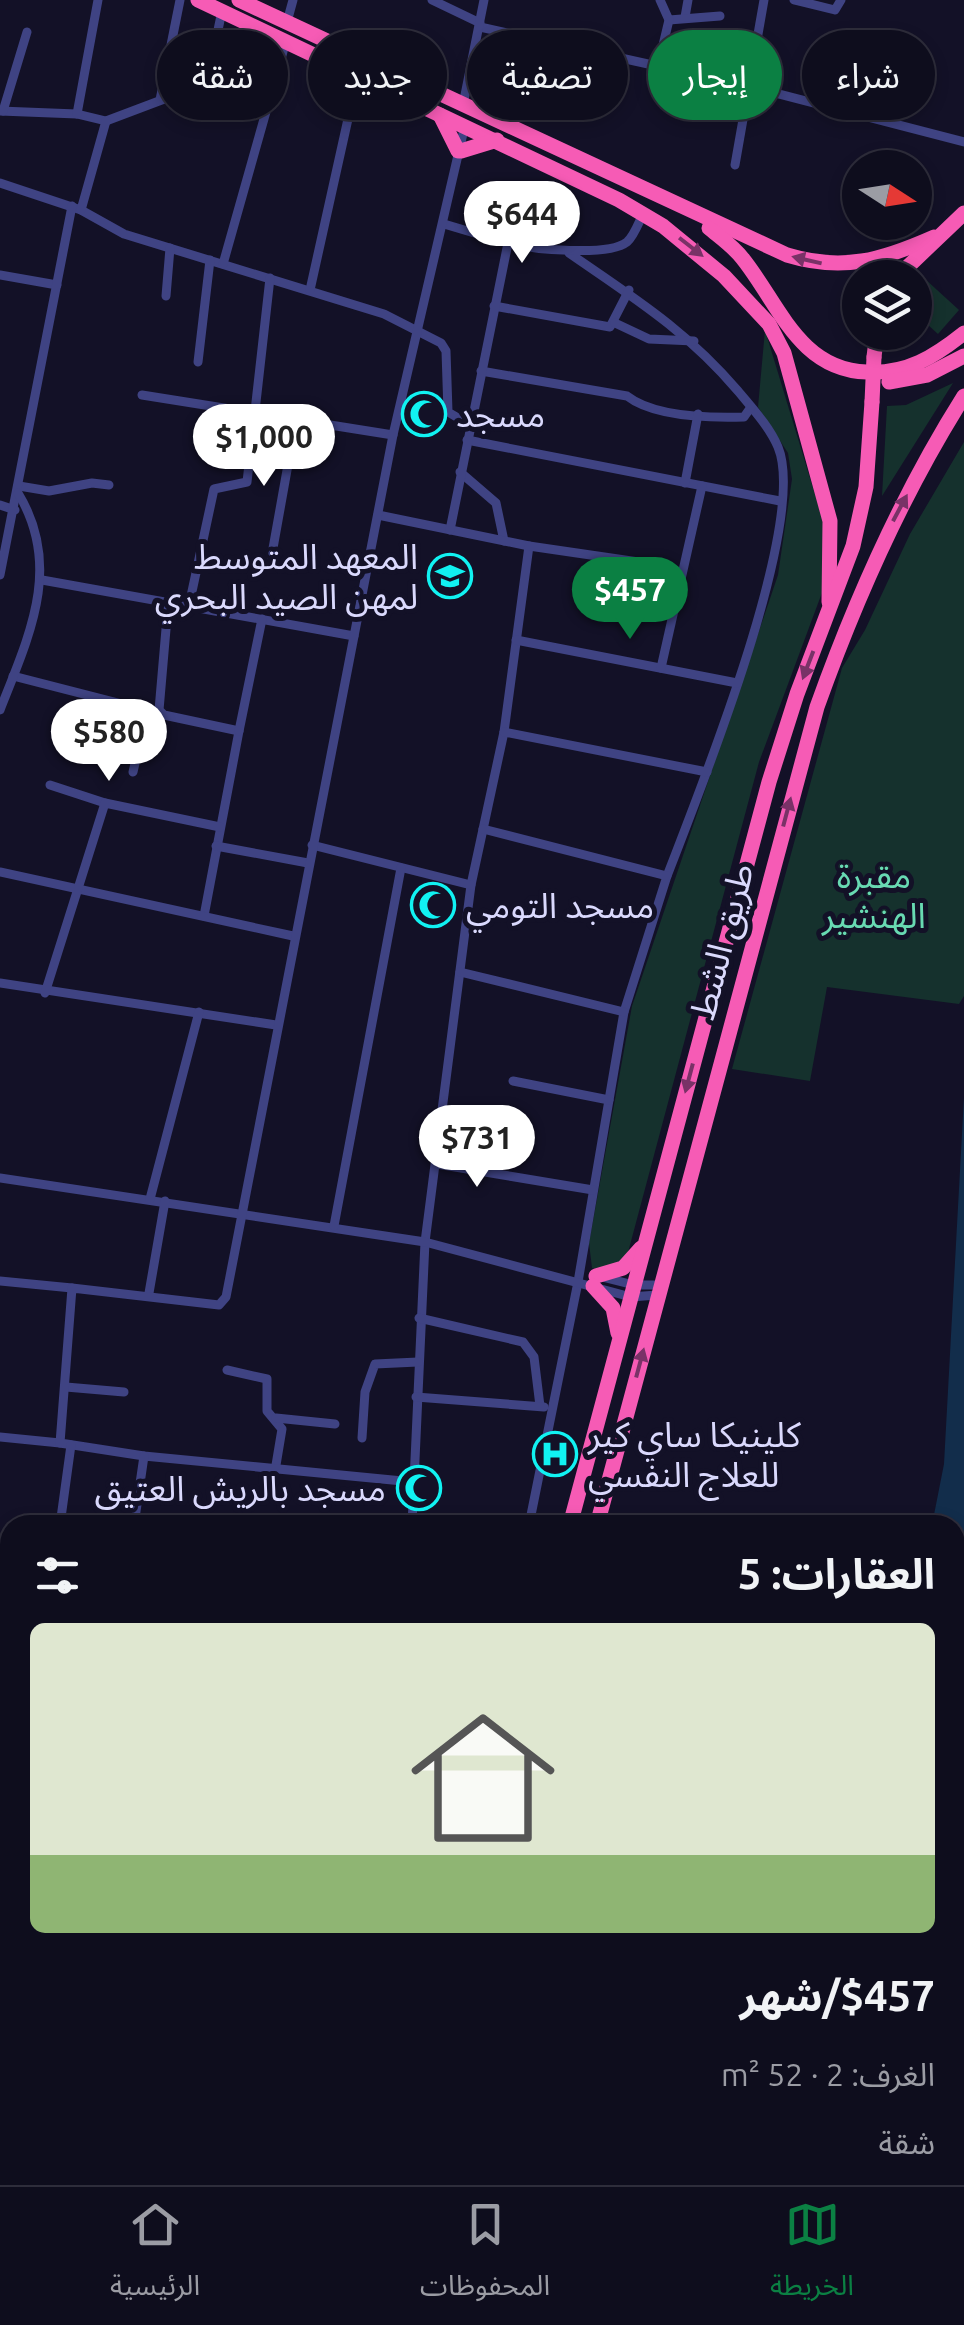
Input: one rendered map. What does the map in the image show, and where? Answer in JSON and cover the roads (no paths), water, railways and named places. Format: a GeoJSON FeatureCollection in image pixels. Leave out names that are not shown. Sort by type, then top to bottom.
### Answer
{"type":"FeatureCollection","features":[{"type":"Feature","properties":{"kind":"highway"},"geometry":{"type":"LineString","coordinates":[[198,0],[222,11],[247,10],[287,22],[691,214],[814,263],[865,264],[934,238]]}},
{"type":"Feature","properties":{"kind":"highway"},"geometry":{"type":"LineString","coordinates":[[247,10],[272,30]]}},
{"type":"Feature","properties":{"kind":"highway"},"geometry":{"type":"LineString","coordinates":[[447,116],[643,213],[724,276],[768,324],[816,365],[856,381],[914,378],[964,356]]}},
{"type":"Feature","properties":{"kind":"highway"},"geometry":{"type":"LineString","coordinates":[[443,120],[459,152],[497,140]]}},
{"type":"Feature","properties":{"kind":"highway"},"geometry":{"type":"LineString","coordinates":[[913,260],[964,213]]}},
{"type":"Feature","properties":{"kind":"highway"},"geometry":{"type":"LineString","coordinates":[[691,214],[736,251],[800,342],[830,364],[853,372],[900,371],[928,360],[964,333]]}},
{"type":"Feature","properties":{"kind":"highway"},"geometry":{"type":"LineString","coordinates":[[768,324],[795,383],[830,521],[829,612]]}},
{"type":"Feature","properties":{"kind":"highway","name":"طريق الشط"},"geometry":{"type":"LineString","coordinates":[[573,1515],[769,782],[860,516],[875,350]]}},
{"type":"Feature","properties":{"kind":"highway","name":"طريق الشط"},"geometry":{"type":"LineString","coordinates":[[601,1515],[817,707],[847,622],[890,526],[964,396]]}},
{"type":"Feature","properties":{"kind":"highway"},"geometry":{"type":"LineString","coordinates":[[620,1340],[613,1308],[587,1282],[623,1268],[645,1240]]}},
{"type":"Feature","properties":{"kind":"street"},"geometry":{"type":"LineString","coordinates":[[77,114],[98,0]]}},
{"type":"Feature","properties":{"kind":"street"},"geometry":{"type":"LineString","coordinates":[[174,30],[180,0]]}},
{"type":"Feature","properties":{"kind":"street"},"geometry":{"type":"LineString","coordinates":[[287,22],[293,0]]}},
{"type":"Feature","properties":{"kind":"street"},"geometry":{"type":"LineString","coordinates":[[432,0],[480,25],[648,64]]}},
{"type":"Feature","properties":{"kind":"street"},"geometry":{"type":"LineString","coordinates":[[463,106],[484,0]]}},
{"type":"Feature","properties":{"kind":"street"},"geometry":{"type":"LineString","coordinates":[[660,0],[669,20],[667,30]]}},
{"type":"Feature","properties":{"kind":"street"},"geometry":{"type":"LineString","coordinates":[[685,17],[688,0]]}},
{"type":"Feature","properties":{"kind":"street"},"geometry":{"type":"LineString","coordinates":[[758,30],[764,0]]}},
{"type":"Feature","properties":{"kind":"street"},"geometry":{"type":"LineString","coordinates":[[794,0],[835,10],[841,0]]}},
{"type":"Feature","properties":{"kind":"street"},"geometry":{"type":"LineString","coordinates":[[218,30],[222,11]]}},
{"type":"Feature","properties":{"kind":"street"},"geometry":{"type":"LineString","coordinates":[[669,20],[720,16]]}},
{"type":"Feature","properties":{"kind":"street"},"geometry":{"type":"LineString","coordinates":[[27,32],[1,111],[77,114],[106,121],[157,101]]}},
{"type":"Feature","properties":{"kind":"street"},"geometry":{"type":"LineString","coordinates":[[782,95],[964,142]]}},
{"type":"Feature","properties":{"kind":"street"},"geometry":{"type":"LineString","coordinates":[[222,264],[263,120]]}},
{"type":"Feature","properties":{"kind":"street"},"geometry":{"type":"LineString","coordinates":[[310,290],[348,120]]}},
{"type":"Feature","properties":{"kind":"street"},"geometry":{"type":"LineString","coordinates":[[735,165],[742,120]]}},
{"type":"Feature","properties":{"kind":"street"},"geometry":{"type":"LineString","coordinates":[[0,576],[57,285],[76,208],[106,121]]}},
{"type":"Feature","properties":{"kind":"street"},"geometry":{"type":"LineString","coordinates":[[0,1281],[149,1293],[224,1304],[393,435],[459,152],[470,128]]}},
{"type":"Feature","properties":{"kind":"street"},"geometry":{"type":"LineString","coordinates":[[0,183],[76,208],[124,234],[384,314],[445,345],[448,412],[470,425]]}},
{"type":"Feature","properties":{"kind":"street"},"geometry":{"type":"LineString","coordinates":[[444,224],[508,243],[569,253],[629,241],[643,213]]}},
{"type":"Feature","properties":{"kind":"street"},"geometry":{"type":"LineString","coordinates":[[450,530],[508,243]]}},
{"type":"Feature","properties":{"kind":"street"},"geometry":{"type":"LineString","coordinates":[[166,296],[170,248]]}},
{"type":"Feature","properties":{"kind":"street"},"geometry":{"type":"LineString","coordinates":[[530,1515],[546,1407],[587,1282],[593,1190],[624,1012],[768,587],[780,501],[780,451],[751,407],[694,342],[629,290],[569,253]]}},
{"type":"Feature","properties":{"kind":"street"},"geometry":{"type":"LineString","coordinates":[[198,362],[210,260]]}},
{"type":"Feature","properties":{"kind":"street"},"geometry":{"type":"LineString","coordinates":[[0,276],[57,285]]}},
{"type":"Feature","properties":{"kind":"street"},"geometry":{"type":"LineString","coordinates":[[188,610],[214,489],[247,482],[270,278]]}},
{"type":"Feature","properties":{"kind":"street"},"geometry":{"type":"LineString","coordinates":[[494,306],[602,327],[615,322],[629,290]]}},
{"type":"Feature","properties":{"kind":"street"},"geometry":{"type":"LineString","coordinates":[[615,322],[649,338],[694,342]]}},
{"type":"Feature","properties":{"kind":"street"},"geometry":{"type":"LineString","coordinates":[[481,371],[627,396],[639,405],[698,414],[744,417],[751,407]]}},
{"type":"Feature","properties":{"kind":"street"},"geometry":{"type":"LineString","coordinates":[[142,394],[393,435]]}},
{"type":"Feature","properties":{"kind":"street"},"geometry":{"type":"LineString","coordinates":[[686,483],[698,414]]}},
{"type":"Feature","properties":{"kind":"street"},"geometry":{"type":"LineString","coordinates":[[270,565],[296,420]]}},
{"type":"Feature","properties":{"kind":"street"},"geometry":{"type":"LineString","coordinates":[[467,440],[780,501]]}},
{"type":"Feature","properties":{"kind":"street"},"geometry":{"type":"LineString","coordinates":[[460,472],[496,503],[504,541]]}},
{"type":"Feature","properties":{"kind":"street"},"geometry":{"type":"LineString","coordinates":[[18,490],[49,492],[92,483],[109,485]]}},
{"type":"Feature","properties":{"kind":"street"},"geometry":{"type":"LineString","coordinates":[[662,668],[702,486]]}},
{"type":"Feature","properties":{"kind":"street"},"geometry":{"type":"LineString","coordinates":[[1,704],[42,580],[38,530],[18,490]]}},
{"type":"Feature","properties":{"kind":"street"},"geometry":{"type":"LineString","coordinates":[[0,505],[14,510]]}},
{"type":"Feature","properties":{"kind":"street"},"geometry":{"type":"LineString","coordinates":[[378,515],[528,546],[660,565],[676,571],[681,579]]}},
{"type":"Feature","properties":{"kind":"street"},"geometry":{"type":"LineString","coordinates":[[412,1515],[425,1242],[471,884],[504,732],[528,546]]}},
{"type":"Feature","properties":{"kind":"street"},"geometry":{"type":"LineString","coordinates":[[42,580],[188,610],[354,636]]}},
{"type":"Feature","properties":{"kind":"street"},"geometry":{"type":"LineString","coordinates":[[164,715],[159,705],[160,674],[168,606]]}},
{"type":"Feature","properties":{"kind":"street"},"geometry":{"type":"LineString","coordinates":[[204,916],[262,620]]}},
{"type":"Feature","properties":{"kind":"street"},"geometry":{"type":"LineString","coordinates":[[516,640],[737,683]]}},
{"type":"Feature","properties":{"kind":"street"},"geometry":{"type":"LineString","coordinates":[[13,676],[239,730]]}},
{"type":"Feature","properties":{"kind":"street"},"geometry":{"type":"LineString","coordinates":[[133,772],[147,711]]}},
{"type":"Feature","properties":{"kind":"street"},"geometry":{"type":"LineString","coordinates":[[504,732],[708,772]]}},
{"type":"Feature","properties":{"kind":"street"},"geometry":{"type":"LineString","coordinates":[[50,785],[105,803],[220,827]]}},
{"type":"Feature","properties":{"kind":"street"},"geometry":{"type":"LineString","coordinates":[[44,993],[105,803]]}},
{"type":"Feature","properties":{"kind":"street"},"geometry":{"type":"LineString","coordinates":[[483,829],[667,876]]}},
{"type":"Feature","properties":{"kind":"street"},"geometry":{"type":"LineString","coordinates":[[312,845],[471,884]]}},
{"type":"Feature","properties":{"kind":"street"},"geometry":{"type":"LineString","coordinates":[[216,846],[308,863]]}},
{"type":"Feature","properties":{"kind":"street"},"geometry":{"type":"LineString","coordinates":[[334,1226],[400,868]]}},
{"type":"Feature","properties":{"kind":"street"},"geometry":{"type":"LineString","coordinates":[[0,872],[293,936]]}},
{"type":"Feature","properties":{"kind":"street"},"geometry":{"type":"LineString","coordinates":[[460,972],[624,1012]]}},
{"type":"Feature","properties":{"kind":"street"},"geometry":{"type":"LineString","coordinates":[[0,983],[44,993],[276,1025]]}},
{"type":"Feature","properties":{"kind":"street"},"geometry":{"type":"LineString","coordinates":[[150,1198],[199,1012]]}},
{"type":"Feature","properties":{"kind":"street"},"geometry":{"type":"LineString","coordinates":[[513,1082],[609,1100]]}},
{"type":"Feature","properties":{"kind":"street"},"geometry":{"type":"LineString","coordinates":[[443,1118],[518,1135]]}},
{"type":"Feature","properties":{"kind":"street"},"geometry":{"type":"LineString","coordinates":[[437,1164],[593,1190]]}},
{"type":"Feature","properties":{"kind":"street"},"geometry":{"type":"LineString","coordinates":[[0,1178],[334,1226],[425,1242],[632,1291],[659,1290]]}},
{"type":"Feature","properties":{"kind":"street"},"geometry":{"type":"LineString","coordinates":[[149,1293],[164,1201]]}},
{"type":"Feature","properties":{"kind":"street"},"geometry":{"type":"LineString","coordinates":[[61,1515],[72,1288]]}},
{"type":"Feature","properties":{"kind":"street"},"geometry":{"type":"LineString","coordinates":[[419,1318],[522,1342],[534,1357],[546,1407]]}},
{"type":"Feature","properties":{"kind":"street"},"geometry":{"type":"LineString","coordinates":[[362,1438],[365,1392],[375,1364],[418,1362]]}},
{"type":"Feature","properties":{"kind":"street"},"geometry":{"type":"LineString","coordinates":[[226,1370],[264,1376],[266,1411],[282,1429],[276,1465]]}},
{"type":"Feature","properties":{"kind":"street"},"geometry":{"type":"LineString","coordinates":[[66,1387],[124,1392]]}},
{"type":"Feature","properties":{"kind":"street"},"geometry":{"type":"LineString","coordinates":[[416,1397],[546,1407]]}},
{"type":"Feature","properties":{"kind":"street"},"geometry":{"type":"LineString","coordinates":[[276,1418],[334,1424]]}},
{"type":"Feature","properties":{"kind":"street"},"geometry":{"type":"LineString","coordinates":[[0,1437],[144,1456],[276,1465],[413,1482]]}},
{"type":"Feature","properties":{"kind":"street"},"geometry":{"type":"LineString","coordinates":[[135,1515],[144,1456]]}},
{"type":"Feature","properties":{"kind":"water"},"geometry":{"type":"Polygon","coordinates":[[[964,1097],[964,1515],[934,1515],[944,1464],[964,1097]]]}},
{"type":"Feature","properties":{"kind":"place","name":"مسجد"},"geometry":{"type":"Point","coordinates":[424,414]}},
{"type":"Feature","properties":{"kind":"place","name":"المعهد المتوسط لمهن الصيد البحري"},"geometry":{"type":"Point","coordinates":[450,576]}},
{"type":"Feature","properties":{"kind":"place","name":"مسجد التومي"},"geometry":{"type":"Point","coordinates":[433,905]}},
{"type":"Feature","properties":{"kind":"place","name":"كلينيكا ساي كير للعلاج النفسي"},"geometry":{"type":"Point","coordinates":[555,1454]}},
{"type":"Feature","properties":{"kind":"place","name":"مسجد بالريش العتيق"},"geometry":{"type":"Point","coordinates":[419,1488]}},
{"type":"Feature","properties":{"kind":"park label","name":"مقبرة الهنشير"},"geometry":{"type":"Point","coordinates":[874,895]}}]}
